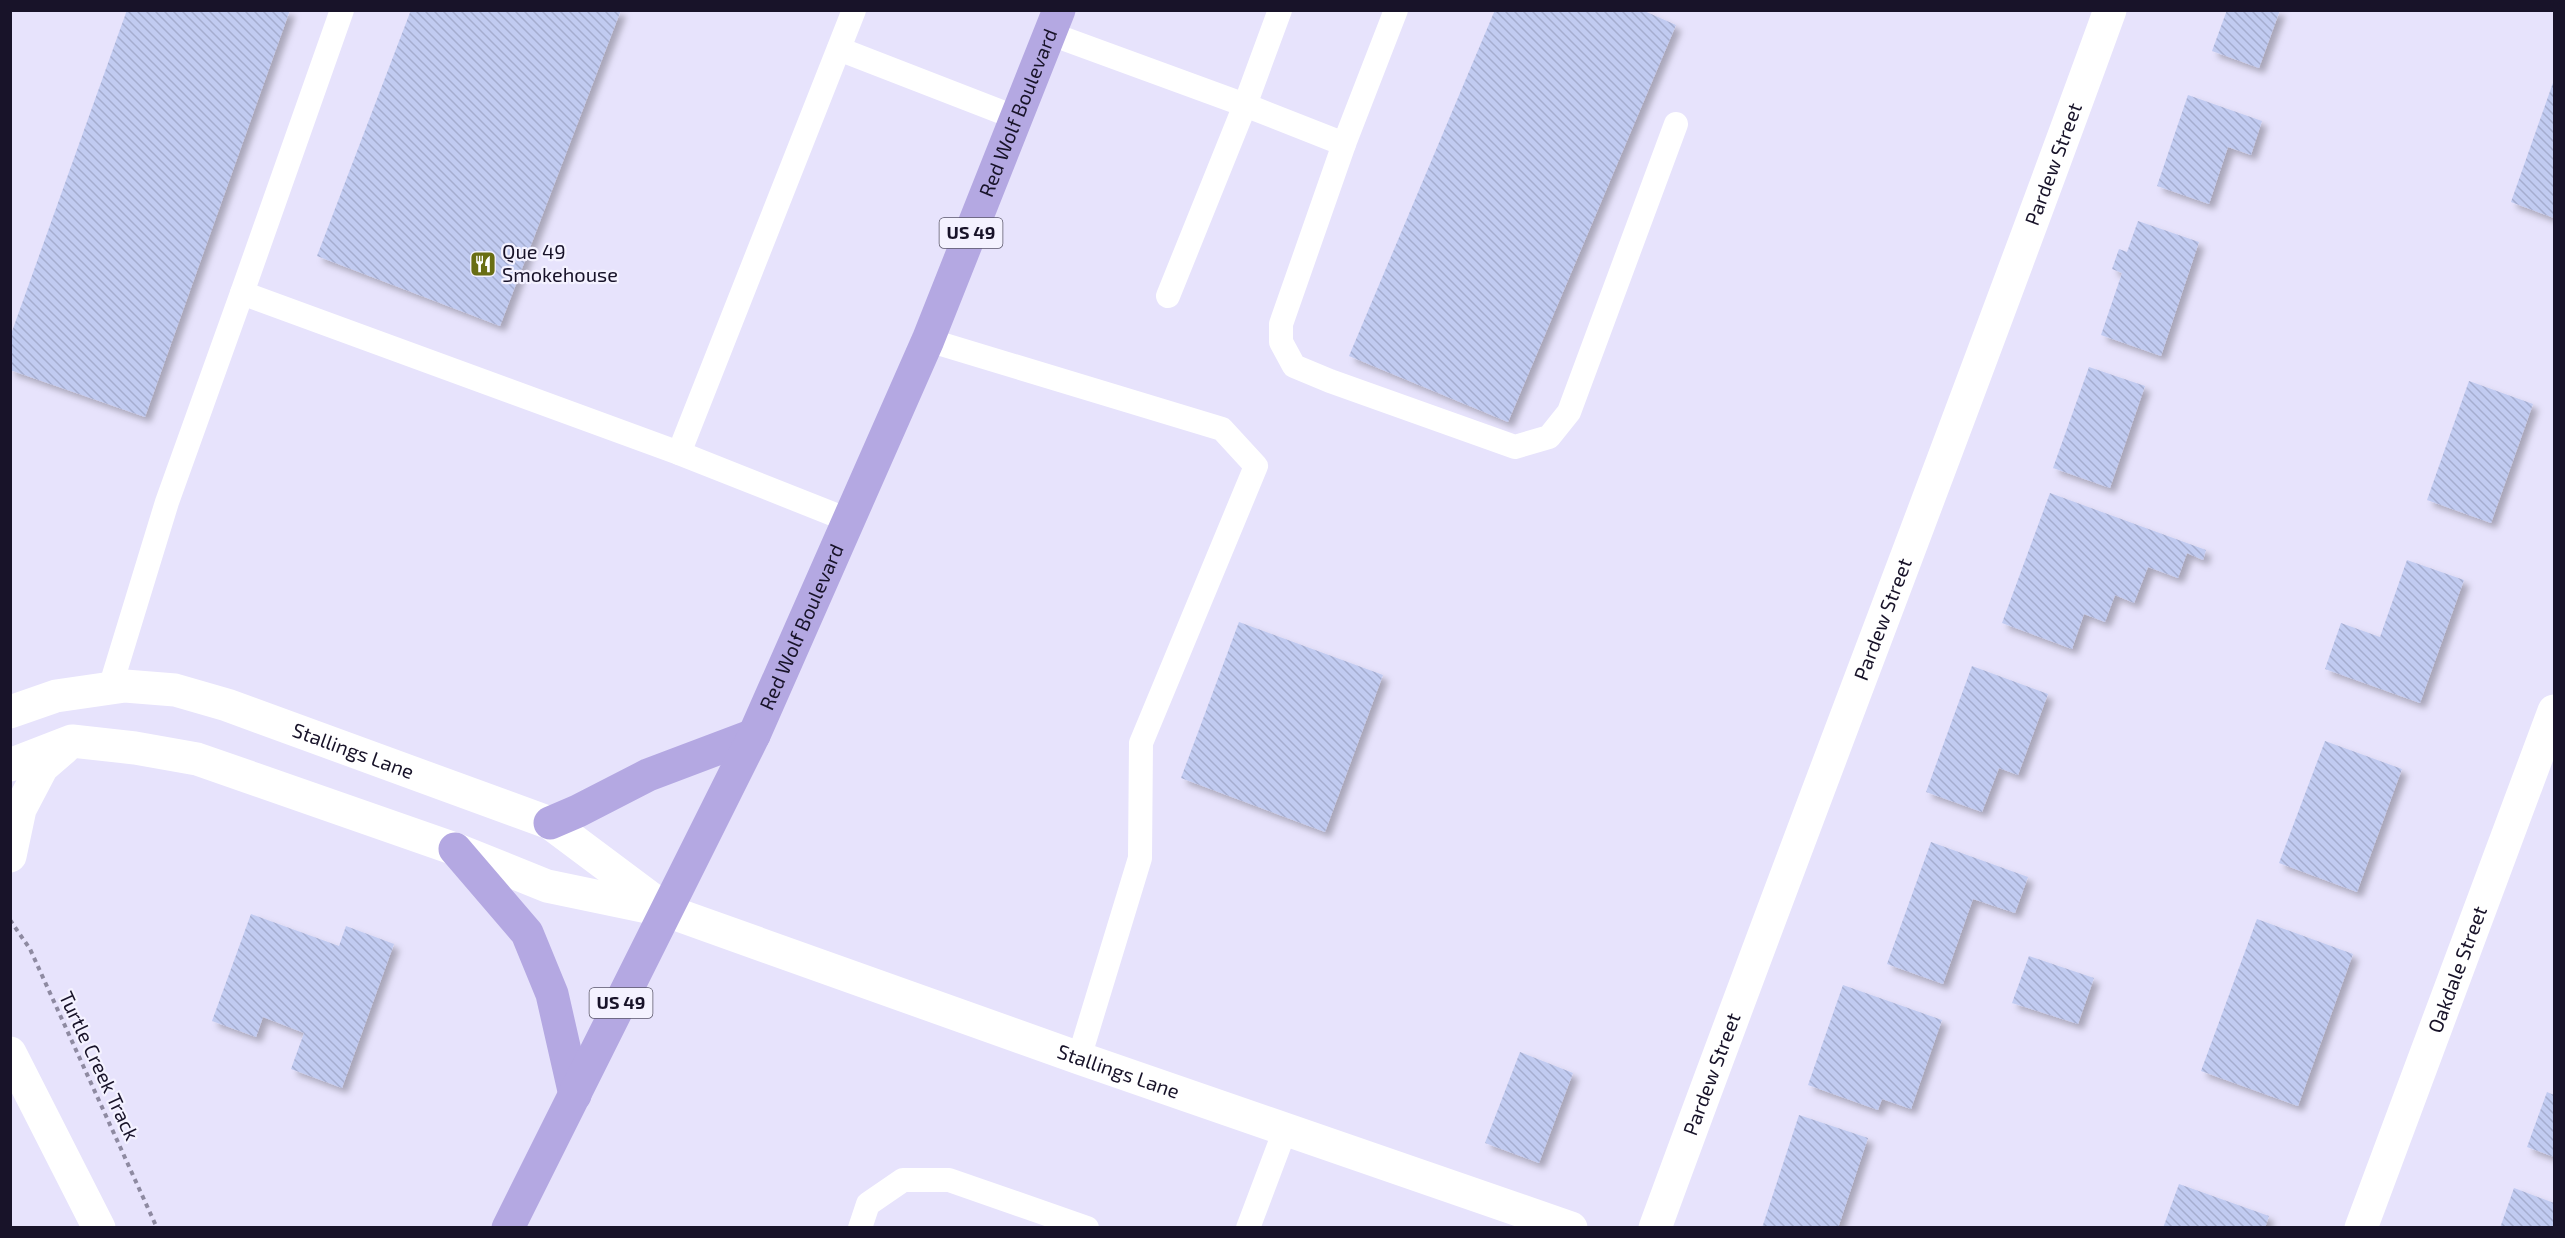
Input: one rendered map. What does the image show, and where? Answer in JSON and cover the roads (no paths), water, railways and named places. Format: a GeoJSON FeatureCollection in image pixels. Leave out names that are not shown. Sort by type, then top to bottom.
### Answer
{"type":"FeatureCollection","features":[{"type":"Feature","properties":{"kind":"highway","name":"Red Wolf Boulevard"},"geometry":{"type":"LineString","coordinates":[[508,1227],[754,735],[928,340],[1055,22]]}},
{"type":"Feature","properties":{"kind":"highway"},"geometry":{"type":"LineString","coordinates":[[550,823],[579,811],[648,775],[754,735]]}},
{"type":"Feature","properties":{"kind":"highway"},"geometry":{"type":"LineString","coordinates":[[455,849],[527,933],[552,994],[575,1095]]}},
{"type":"Feature","properties":{"kind":"street","name":"Pardew Street"},"geometry":{"type":"LineString","coordinates":[[1655,1227],[1763,932],[2011,282],[2110,10]]}},
{"type":"Feature","properties":{"kind":"street","name":"Stallings Lane"},"geometry":{"type":"LineString","coordinates":[[10,712],[56,696],[125,686],[175,690],[227,705],[550,823],[667,911]]}},
{"type":"Feature","properties":{"kind":"street"},"geometry":{"type":"LineString","coordinates":[[10,698],[56,696]]}},
{"type":"Feature","properties":{"kind":"street","name":"Oakdale Street"},"geometry":{"type":"LineString","coordinates":[[2361,1227],[2554,711]]}},
{"type":"Feature","properties":{"kind":"street","name":"Stallings Lane"},"geometry":{"type":"LineString","coordinates":[[10,765],[72,741],[197,759],[455,849],[547,886],[667,911],[1079,1058],[1571,1227]]}},
{"type":"Feature","properties":{"kind":"street"},"geometry":{"type":"LineString","coordinates":[[10,856],[20,808],[42,767],[72,741]]}},
{"type":"Feature","properties":{"kind":"street"},"geometry":{"type":"LineString","coordinates":[[10,1053],[99,1227]]}},
{"type":"Feature","properties":{"kind":"lane"},"geometry":{"type":"LineString","coordinates":[[110,688],[167,502],[342,10]]}},
{"type":"Feature","properties":{"kind":"lane"},"geometry":{"type":"LineString","coordinates":[[679,453],[854,10]]}},
{"type":"Feature","properties":{"kind":"lane"},"geometry":{"type":"LineString","coordinates":[[1168,296],[1245,105],[1280,10]]}},
{"type":"Feature","properties":{"kind":"lane"},"geometry":{"type":"LineString","coordinates":[[1396,10],[1344,144],[1281,324],[1281,342],[1294,366],[1330,381],[1515,447],[1549,437],[1569,412],[1676,124]]}},
{"type":"Feature","properties":{"kind":"lane"},"geometry":{"type":"LineString","coordinates":[[1055,22],[1245,105],[1344,144]]}},
{"type":"Feature","properties":{"kind":"lane"},"geometry":{"type":"LineString","coordinates":[[840,50],[1017,118]]}},
{"type":"Feature","properties":{"kind":"lane"},"geometry":{"type":"LineString","coordinates":[[242,292],[679,453],[848,520]]}},
{"type":"Feature","properties":{"kind":"lane"},"geometry":{"type":"LineString","coordinates":[[928,340],[1222,429],[1256,466],[1141,743],[1140,858],[1079,1058]]}},
{"type":"Feature","properties":{"kind":"lane"},"geometry":{"type":"LineString","coordinates":[[1248,1227],[1285,1130]]}},
{"type":"Feature","properties":{"kind":"lane"},"geometry":{"type":"LineString","coordinates":[[860,1227],[868,1204],[903,1180],[949,1180],[1087,1227]]}},
{"type":"Feature","properties":{"kind":"place","name":"Que 49 Smokehouse"},"geometry":{"type":"Point","coordinates":[483,264]}}]}
